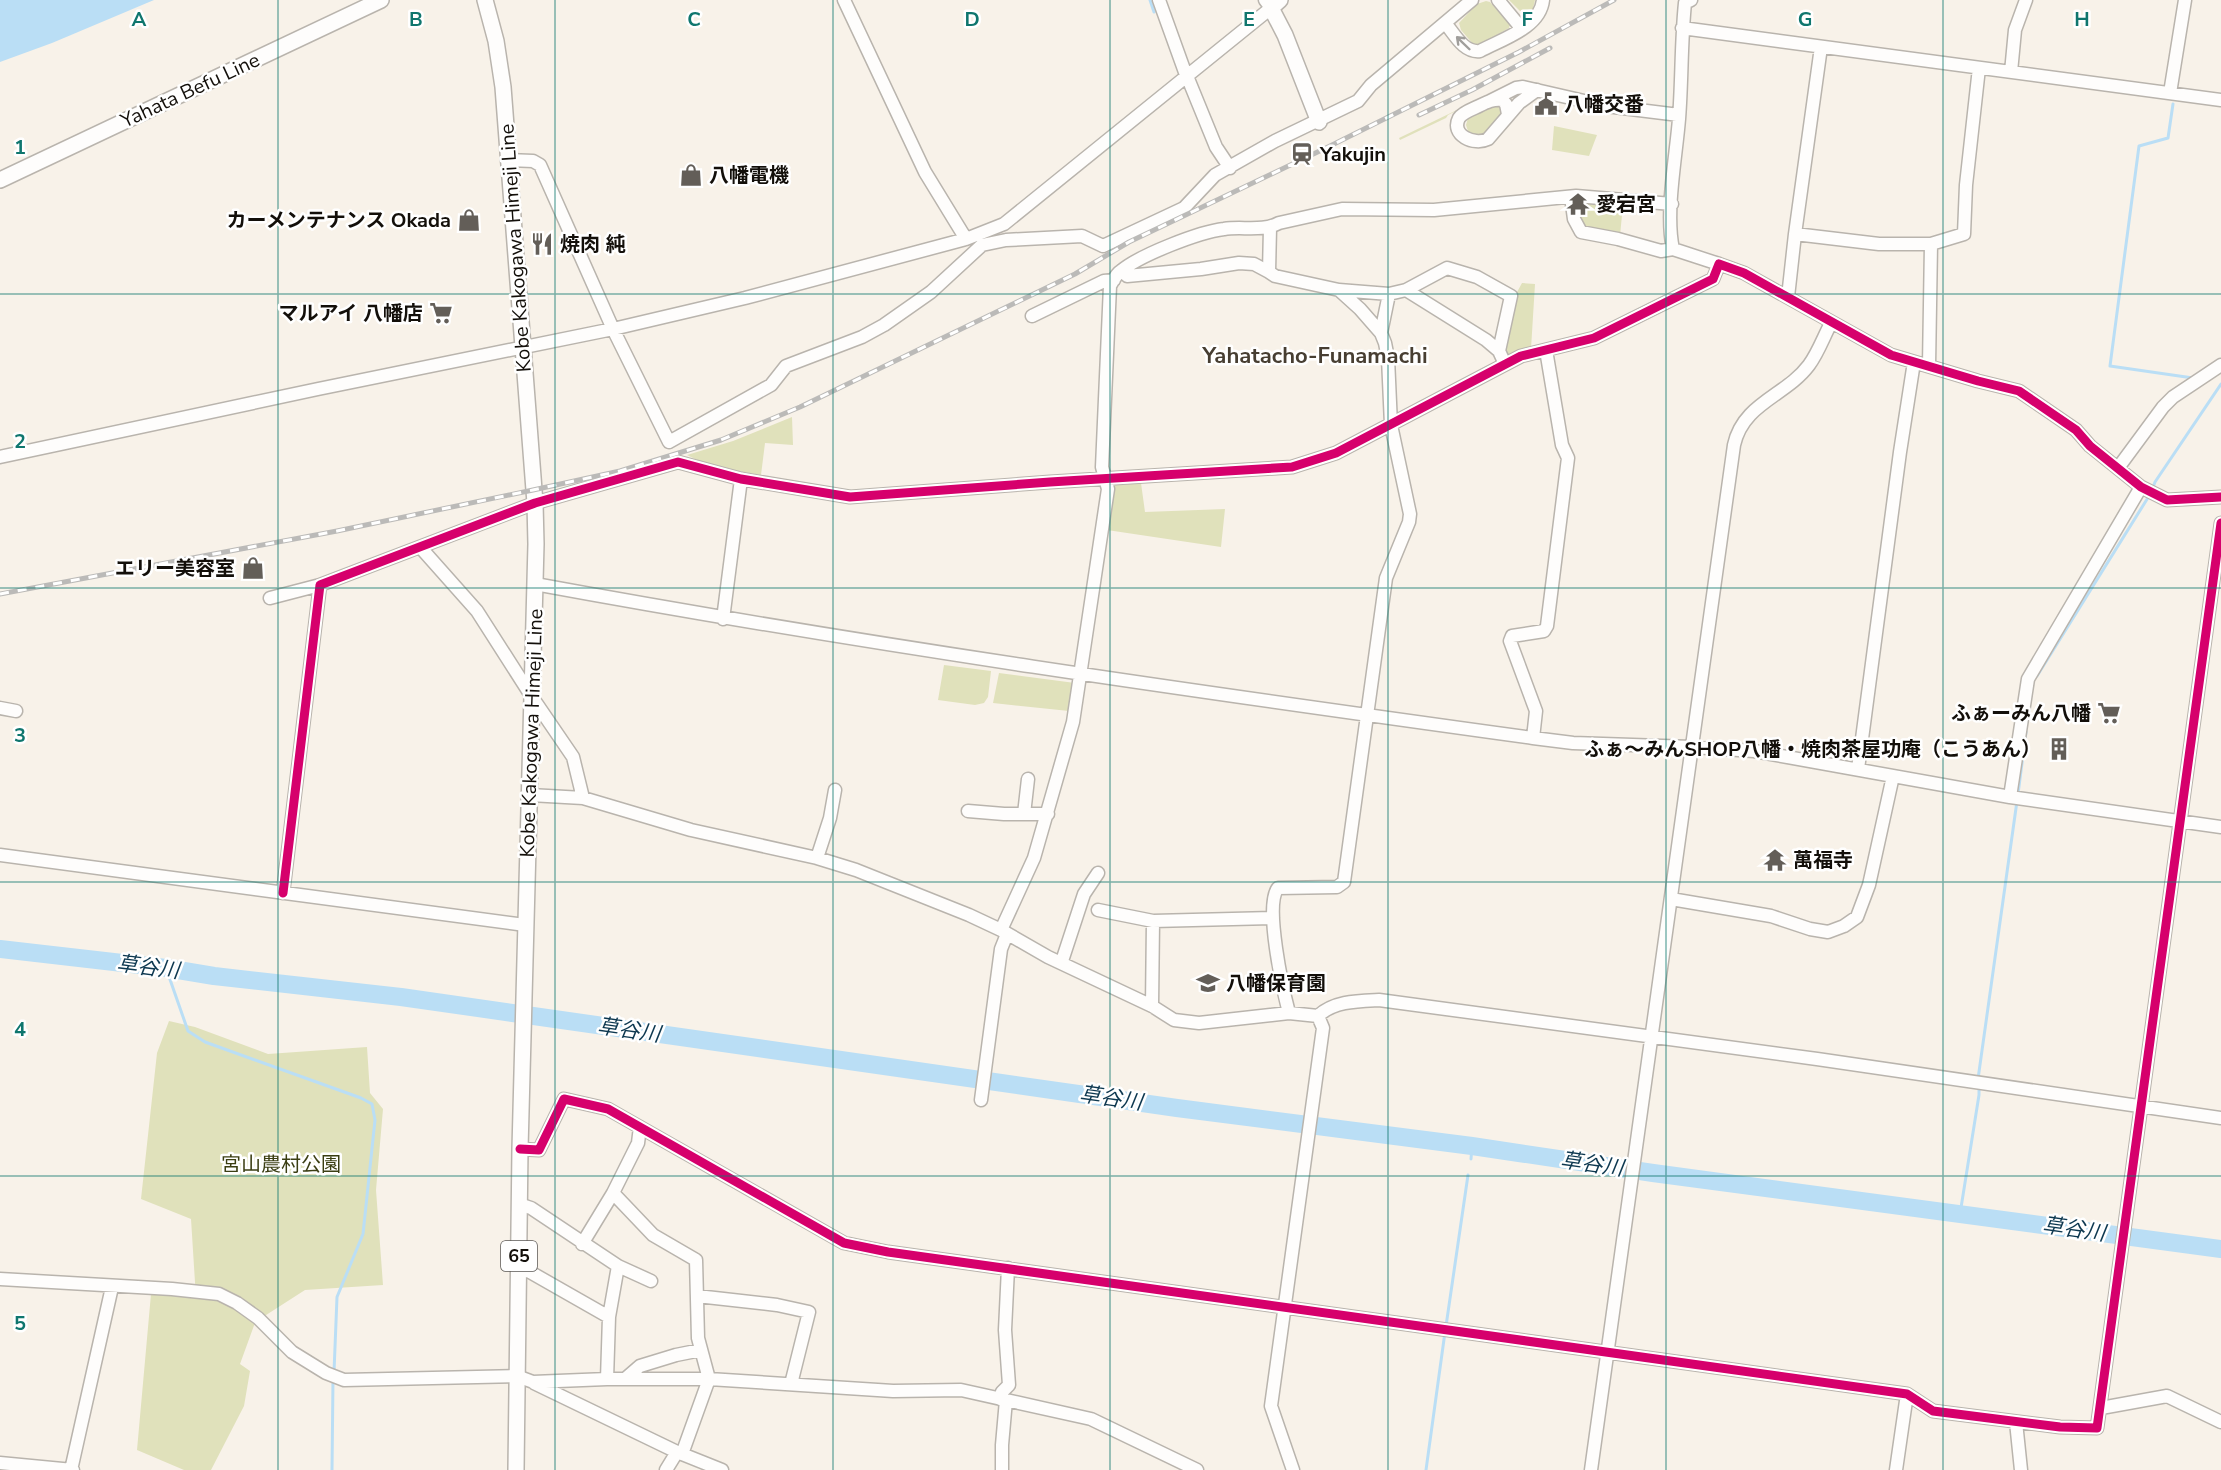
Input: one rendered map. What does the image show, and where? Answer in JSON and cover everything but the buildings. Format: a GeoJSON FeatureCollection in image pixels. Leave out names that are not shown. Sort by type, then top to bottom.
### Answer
{"type":"FeatureCollection","features":[{"type":"Feature","properties":{"kind":"main road","name":"Yahata Befu Line"},"geometry":{"type":"LineString","coordinates":[[0,180],[381,0]]}},
{"type":"Feature","properties":{"kind":"main road","name":"Kobe Kakogawa Himeji Line"},"geometry":{"type":"LineString","coordinates":[[485,0],[496,41],[503,87],[535,503],[535,584],[520,1149],[516,1470]]}},
{"type":"Feature","properties":{"kind":"main road"},"geometry":{"type":"LineString","coordinates":[[1272,2],[1319,122]]}},
{"type":"Feature","properties":{"kind":"street"},"geometry":{"type":"LineString","coordinates":[[844,0],[925,172],[975,240]]}},
{"type":"Feature","properties":{"kind":"street"},"geometry":{"type":"LineString","coordinates":[[1159,0],[1186,75],[1216,147],[1230,168]]}},
{"type":"Feature","properties":{"kind":"street"},"geometry":{"type":"LineString","coordinates":[[507,160],[533,161],[540,165],[613,329],[669,442],[771,385],[786,366],[836,348],[884,326],[931,292],[975,240],[1082,236],[1103,246],[1184,208],[1215,175],[1275,141],[1319,122],[1358,101],[1371,84],[1446,24],[1472,0]]}},
{"type":"Feature","properties":{"kind":"street"},"geometry":{"type":"LineString","coordinates":[[1498,0],[1522,29]]}},
{"type":"Feature","properties":{"kind":"street"},"geometry":{"type":"LineString","coordinates":[[1446,24],[1467,49],[1474,52],[1480,51],[1522,29],[1537,18],[1544,0]]}},
{"type":"Feature","properties":{"kind":"street"},"geometry":{"type":"LineString","coordinates":[[1673,249],[1672,204],[1679,115],[1682,28],[1684,3],[1691,0]]}},
{"type":"Feature","properties":{"kind":"street"},"geometry":{"type":"LineString","coordinates":[[2011,72],[2015,30],[2026,0]]}},
{"type":"Feature","properties":{"kind":"street"},"geometry":{"type":"LineString","coordinates":[[2170,93],[2185,0]]}},
{"type":"Feature","properties":{"kind":"street"},"geometry":{"type":"LineString","coordinates":[[0,457],[306,391],[613,329],[975,240],[1004,225],[1272,2]]}},
{"type":"Feature","properties":{"kind":"street"},"geometry":{"type":"LineString","coordinates":[[1682,28],[2221,100]]}},
{"type":"Feature","properties":{"kind":"street"},"geometry":{"type":"LineString","coordinates":[[1788,297],[1821,46]]}},
{"type":"Feature","properties":{"kind":"street"},"geometry":{"type":"LineString","coordinates":[[1795,234],[1879,244],[1931,244],[1964,234],[1966,185],[1979,68]]}},
{"type":"Feature","properties":{"kind":"street"},"geometry":{"type":"LineString","coordinates":[[1537,90],[1508,114],[1488,139],[1481,143],[1465,138],[1458,121],[1461,116],[1516,88],[1523,87],[1537,90],[1606,106],[1679,115]]}},
{"type":"Feature","properties":{"kind":"street"},"geometry":{"type":"LineString","coordinates":[[1490,101],[1502,100],[1506,104],[1508,114]]}},
{"type":"Feature","properties":{"kind":"street"},"geometry":{"type":"LineString","coordinates":[[981,1100],[1004,932],[1034,858],[1048,814],[1073,722],[1081,675],[1108,489],[1102,467],[1110,286],[1113,280],[1122,270],[1164,249],[1205,233],[1225,229],[1270,228],[1279,223],[1342,209],[1434,210],[1571,197],[1672,204]]}},
{"type":"Feature","properties":{"kind":"street"},"geometry":{"type":"LineString","coordinates":[[1571,197],[1574,219],[1581,232],[1618,238],[1661,251],[1673,249],[1744,273],[1891,355],[2019,391],[2076,430],[2090,446],[2141,487],[2167,500],[2221,497]]}},
{"type":"Feature","properties":{"kind":"street"},"geometry":{"type":"LineString","coordinates":[[1269,272],[1270,228]]}},
{"type":"Feature","properties":{"kind":"street"},"geometry":{"type":"LineString","coordinates":[[1929,366],[1931,244]]}},
{"type":"Feature","properties":{"kind":"street"},"geometry":{"type":"LineString","coordinates":[[1164,249],[1171,272]]}},
{"type":"Feature","properties":{"kind":"street"},"geometry":{"type":"LineString","coordinates":[[1122,270],[1127,276],[1247,263],[1275,276],[1339,290],[1389,294],[1406,290],[1447,268],[1477,277],[1511,296],[1499,351]]}},
{"type":"Feature","properties":{"kind":"street"},"geometry":{"type":"LineString","coordinates":[[270,598],[320,585],[535,503],[678,462],[741,479],[849,497],[1292,467],[1336,453],[1521,356],[1594,338],[1713,279],[1719,264]]}},
{"type":"Feature","properties":{"kind":"street"},"geometry":{"type":"LineString","coordinates":[[1032,316],[1104,281],[1113,280]]}},
{"type":"Feature","properties":{"kind":"street"},"geometry":{"type":"LineString","coordinates":[[1288,1013],[1273,918],[1273,897],[1278,888],[1336,887],[1344,882],[1386,578],[1410,514],[1392,425],[1385,343],[1381,333],[1339,290]]}},
{"type":"Feature","properties":{"kind":"street"},"geometry":{"type":"LineString","coordinates":[[1406,290],[1486,340],[1499,351],[1505,364]]}},
{"type":"Feature","properties":{"kind":"street"},"geometry":{"type":"LineString","coordinates":[[1381,333],[1389,294]]}},
{"type":"Feature","properties":{"kind":"street"},"geometry":{"type":"LineString","coordinates":[[1591,1470],[1736,433],[1742,422],[1759,406],[1810,364],[1831,323]]}},
{"type":"Feature","properties":{"kind":"street"},"geometry":{"type":"LineString","coordinates":[[1533,738],[1536,711],[1510,640],[1512,636],[1544,632],[1547,626],[1568,458],[1562,445],[1546,350]]}},
{"type":"Feature","properties":{"kind":"street"},"geometry":{"type":"LineString","coordinates":[[1858,769],[1898,464],[1914,362]]}},
{"type":"Feature","properties":{"kind":"street"},"geometry":{"type":"LineString","coordinates":[[2118,468],[2163,407],[2173,397],[2221,364]]}},
{"type":"Feature","properties":{"kind":"street"},"geometry":{"type":"LineString","coordinates":[[723,619],[741,479]]}},
{"type":"Feature","properties":{"kind":"street"},"geometry":{"type":"LineString","coordinates":[[2010,797],[2028,679],[2141,487]]}},
{"type":"Feature","properties":{"kind":"street"},"geometry":{"type":"LineString","coordinates":[[520,1149],[539,1150],[564,1099],[608,1109],[844,1243],[888,1252],[1607,1350],[1907,1394],[1933,1411],[2016,1422],[2097,1428],[2221,523]]}},
{"type":"Feature","properties":{"kind":"street"},"geometry":{"type":"LineString","coordinates":[[421,548],[477,611],[573,757],[583,798]]}},
{"type":"Feature","properties":{"kind":"street"},"geometry":{"type":"LineString","coordinates":[[535,584],[723,619],[1081,675],[1533,738],[1584,743],[1754,751],[2010,797],[2221,827]]}},
{"type":"Feature","properties":{"kind":"street"},"geometry":{"type":"LineString","coordinates":[[283,893],[320,585]]}},
{"type":"Feature","properties":{"kind":"street"},"geometry":{"type":"LineString","coordinates":[[0,708],[16,711]]}},
{"type":"Feature","properties":{"kind":"street"},"geometry":{"type":"LineString","coordinates":[[1671,899],[1771,916],[1810,929],[1828,932],[1844,926],[1857,917],[1869,885],[1893,776]]}},
{"type":"Feature","properties":{"kind":"street"},"geometry":{"type":"LineString","coordinates":[[1024,814],[1028,779]]}},
{"type":"Feature","properties":{"kind":"street"},"geometry":{"type":"LineString","coordinates":[[818,858],[832,812],[835,790]]}},
{"type":"Feature","properties":{"kind":"street"},"geometry":{"type":"LineString","coordinates":[[530,795],[583,798],[691,830],[818,858],[856,870],[969,915],[1059,962],[1152,1005],[1174,1020],[1199,1023],[1288,1013],[1318,1016],[1325,1010],[1353,1001],[1379,1000],[1653,1036],[2221,1119]]}},
{"type":"Feature","properties":{"kind":"street"},"geometry":{"type":"LineString","coordinates":[[968,811],[1048,814]]}},
{"type":"Feature","properties":{"kind":"street"},"geometry":{"type":"LineString","coordinates":[[0,855],[525,925]]}},
{"type":"Feature","properties":{"kind":"street"},"geometry":{"type":"LineString","coordinates":[[1059,962],[1063,958],[1084,894],[1098,873]]}},
{"type":"Feature","properties":{"kind":"street"},"geometry":{"type":"LineString","coordinates":[[1098,909],[1110,917],[1153,921],[1273,918]]}},
{"type":"Feature","properties":{"kind":"street"},"geometry":{"type":"LineString","coordinates":[[1152,1005],[1153,921]]}},
{"type":"Feature","properties":{"kind":"street"},"geometry":{"type":"LineString","coordinates":[[1293,1470],[1271,1406],[1311,1102],[1323,1028],[1318,1016]]}},
{"type":"Feature","properties":{"kind":"street"},"geometry":{"type":"LineString","coordinates":[[582,1244],[613,1192],[638,1143],[640,1127]]}},
{"type":"Feature","properties":{"kind":"street"},"geometry":{"type":"LineString","coordinates":[[613,1192],[653,1235],[696,1260],[698,1338],[709,1379],[680,1453],[666,1470]]}},
{"type":"Feature","properties":{"kind":"street"},"geometry":{"type":"LineString","coordinates":[[519,1204],[531,1208],[618,1266],[651,1281]]}},
{"type":"Feature","properties":{"kind":"street"},"geometry":{"type":"LineString","coordinates":[[607,1379],[609,1317],[618,1266]]}},
{"type":"Feature","properties":{"kind":"street"},"geometry":{"type":"LineString","coordinates":[[1002,1470],[1002,1392],[1010,1385],[1005,1330],[1008,1268]]}},
{"type":"Feature","properties":{"kind":"street"},"geometry":{"type":"LineString","coordinates":[[518,1269],[530,1272],[609,1317]]}},
{"type":"Feature","properties":{"kind":"street"},"geometry":{"type":"LineString","coordinates":[[0,1279],[112,1287],[172,1288],[219,1294],[258,1318],[292,1352],[326,1373],[344,1380],[517,1376],[680,1453],[722,1470]]}},
{"type":"Feature","properties":{"kind":"street"},"geometry":{"type":"LineString","coordinates":[[0,1463],[71,1470],[112,1287]]}},
{"type":"Feature","properties":{"kind":"street"},"geometry":{"type":"LineString","coordinates":[[697,1296],[777,1305],[809,1312],[791,1384]]}},
{"type":"Feature","properties":{"kind":"street"},"geometry":{"type":"LineString","coordinates":[[625,1379],[640,1366],[701,1350]]}},
{"type":"Feature","properties":{"kind":"street"},"geometry":{"type":"LineString","coordinates":[[533,1382],[709,1379],[893,1391],[961,1390],[1091,1419],[1197,1470]]}},
{"type":"Feature","properties":{"kind":"street"},"geometry":{"type":"LineString","coordinates":[[1896,1470],[1907,1394]]}},
{"type":"Feature","properties":{"kind":"street"},"geometry":{"type":"LineString","coordinates":[[2101,1408],[2167,1396],[2221,1422]]}},
{"type":"Feature","properties":{"kind":"street"},"geometry":{"type":"LineString","coordinates":[[2016,1422],[2021,1470]]}},
{"type":"Feature","properties":{"kind":"green space"},"geometry":{"type":"Polygon","coordinates":[[[1509,0],[1535,0],[1533,9],[1520,11],[1509,0]]]}},
{"type":"Feature","properties":{"kind":"green space"},"geometry":{"type":"Polygon","coordinates":[[[1490,2],[1510,25],[1509,28],[1481,44],[1473,44],[1461,30],[1459,23],[1477,4],[1490,2]]]}},
{"type":"Feature","properties":{"kind":"green space"},"geometry":{"type":"Polygon","coordinates":[[[1519,80],[1446,118],[1400,140],[1399,138],[1519,80]]]}},
{"type":"Feature","properties":{"kind":"green space"},"geometry":{"type":"Polygon","coordinates":[[[1499,103],[1504,112],[1489,132],[1479,137],[1469,134],[1466,125],[1469,115],[1499,103]]]}},
{"type":"Feature","properties":{"kind":"green space"},"geometry":{"type":"Polygon","coordinates":[[[1554,126],[1597,135],[1589,156],[1552,150],[1554,126]]]}},
{"type":"Feature","properties":{"kind":"green space"},"geometry":{"type":"Polygon","coordinates":[[[1581,201],[1623,204],[1620,236],[1588,231],[1573,208],[1581,208],[1581,201]]]}},
{"type":"Feature","properties":{"kind":"green space"},"geometry":{"type":"Polygon","coordinates":[[[1522,283],[1535,284],[1531,349],[1508,355],[1504,352],[1516,294],[1522,283]]]}},
{"type":"Feature","properties":{"kind":"green space"},"geometry":{"type":"Polygon","coordinates":[[[792,417],[793,445],[765,443],[761,475],[709,466],[687,455],[733,441],[792,417]]]}},
{"type":"Feature","properties":{"kind":"green space"},"geometry":{"type":"Polygon","coordinates":[[[1141,483],[1145,512],[1225,509],[1221,547],[1107,530],[1114,485],[1141,483]]]}},
{"type":"Feature","properties":{"kind":"green space"},"geometry":{"type":"Polygon","coordinates":[[[944,665],[991,671],[988,697],[984,703],[975,705],[938,700],[944,665]]]}},
{"type":"Feature","properties":{"kind":"green space"},"geometry":{"type":"Polygon","coordinates":[[[999,673],[1075,683],[1069,711],[993,703],[999,673]]]}},
{"type":"Feature","properties":{"kind":"green space","name":"宮山農村公園"},"geometry":{"type":"Polygon","coordinates":[[[169,1021],[195,1027],[268,1054],[367,1047],[370,1093],[383,1109],[376,1190],[383,1285],[305,1290],[263,1317],[243,1301],[196,1297],[236,1307],[256,1320],[240,1364],[250,1371],[244,1406],[211,1470],[184,1470],[137,1450],[151,1294],[196,1298],[191,1219],[141,1199],[157,1053],[169,1021]]]}},
{"type":"Feature","properties":{"kind":"water"},"geometry":{"type":"Polygon","coordinates":[[[0,0],[154,0],[0,62],[0,0]]]}},
{"type":"Feature","properties":{"kind":"waterway"},"geometry":{"type":"LineString","coordinates":[[1150,0],[1154,12]]}},
{"type":"Feature","properties":{"kind":"waterway"},"geometry":{"type":"LineString","coordinates":[[2173,104],[2168,138],[2139,146],[2110,366],[2193,378]]}},
{"type":"Feature","properties":{"kind":"waterway"},"geometry":{"type":"LineString","coordinates":[[2152,490],[2155,482],[2221,384]]}},
{"type":"Feature","properties":{"kind":"waterway"},"geometry":{"type":"LineString","coordinates":[[2037,676],[2149,496]]}},
{"type":"Feature","properties":{"kind":"waterway"},"geometry":{"type":"LineString","coordinates":[[2018,794],[2026,732]]}},
{"type":"Feature","properties":{"kind":"waterway"},"geometry":{"type":"LineString","coordinates":[[1978,1079],[2017,801]]}},
{"type":"Feature","properties":{"kind":"waterway","name":"草谷川"},"geometry":{"type":"LineString","coordinates":[[0,949],[401,997],[1177,1108],[1472,1146],[1653,1173],[2221,1249]]}},
{"type":"Feature","properties":{"kind":"waterway"},"geometry":{"type":"LineString","coordinates":[[166,968],[188,1031],[205,1042],[372,1104],[375,1120],[363,1234],[337,1297],[334,1372]]}},
{"type":"Feature","properties":{"kind":"waterway"},"geometry":{"type":"LineString","coordinates":[[1960,1214],[1979,1086]]}},
{"type":"Feature","properties":{"kind":"waterway"},"geometry":{"type":"LineString","coordinates":[[1471,1159],[1472,1146]]}},
{"type":"Feature","properties":{"kind":"waterway"},"geometry":{"type":"LineString","coordinates":[[1446,1326],[1468,1175]]}},
{"type":"Feature","properties":{"kind":"waterway"},"geometry":{"type":"LineString","coordinates":[[1426,1470],[1445,1332]]}},
{"type":"Feature","properties":{"kind":"waterway"},"geometry":{"type":"LineString","coordinates":[[332,1470],[333,1379]]}},
{"type":"Feature","properties":{"kind":"railway"},"geometry":{"type":"LineString","coordinates":[[0,594],[337,531],[533,490],[620,471],[721,440],[800,407],[1075,274],[1129,242],[1519,52],[1614,0]]}},
{"type":"Feature","properties":{"kind":"railway"},"geometry":{"type":"LineString","coordinates":[[1419,115],[1472,90],[1550,48]]}},
{"type":"Feature","properties":{"kind":"cycle path"},"geometry":{"type":"LineString","coordinates":[[283,893],[320,585],[535,503],[678,462],[741,479],[850,497],[1292,467],[1336,453],[1521,356],[1594,338],[1713,279],[1719,264],[1744,273],[1891,355],[2019,391],[2076,430],[2090,446],[2141,487],[2167,500],[2221,497]]}},
{"type":"Feature","properties":{"kind":"cycle path"},"geometry":{"type":"LineString","coordinates":[[520,1149],[539,1150],[564,1099],[608,1109],[844,1243],[888,1252],[1907,1394],[1933,1411],[2060,1427],[2097,1428],[2221,523]]}},
{"type":"Feature","properties":{"kind":"place","name":"八幡交番"},"geometry":{"type":"Point","coordinates":[1546,104]}},
{"type":"Feature","properties":{"kind":"place","name":"Yakujin"},"geometry":{"type":"Point","coordinates":[1302,154]}},
{"type":"Feature","properties":{"kind":"place","name":"八幡電機"},"geometry":{"type":"Point","coordinates":[691,175]}},
{"type":"Feature","properties":{"kind":"place","name":"愛宕宮"},"geometry":{"type":"Point","coordinates":[1578,204]}},
{"type":"Feature","properties":{"kind":"place","name":"カーメンテナンス Okada"},"geometry":{"type":"Point","coordinates":[469,220]}},
{"type":"Feature","properties":{"kind":"place","name":"焼肉 純"},"geometry":{"type":"Point","coordinates":[542,244]}},
{"type":"Feature","properties":{"kind":"place","name":"マルアイ 八幡店"},"geometry":{"type":"Point","coordinates":[441,313]}},
{"type":"Feature","properties":{"kind":"place","name":"エリー美容室"},"geometry":{"type":"Point","coordinates":[253,568]}},
{"type":"Feature","properties":{"kind":"place","name":"ふぁーみん八幡"},"geometry":{"type":"Point","coordinates":[2109,713]}},
{"type":"Feature","properties":{"kind":"place","name":"ふぁ～みんSHOP八幡・焼肉茶屋功庵（こうあん）"},"geometry":{"type":"Point","coordinates":[2059,749]}},
{"type":"Feature","properties":{"kind":"place","name":"萬福寺"},"geometry":{"type":"Point","coordinates":[1775,860]}},
{"type":"Feature","properties":{"kind":"place","name":"八幡保育園"},"geometry":{"type":"Point","coordinates":[1208,983]}},
{"type":"Feature","properties":{"kind":"district","name":"Yahatacho-Funamachi"},"geometry":{"type":"Point","coordinates":[1315,355]}}]}
